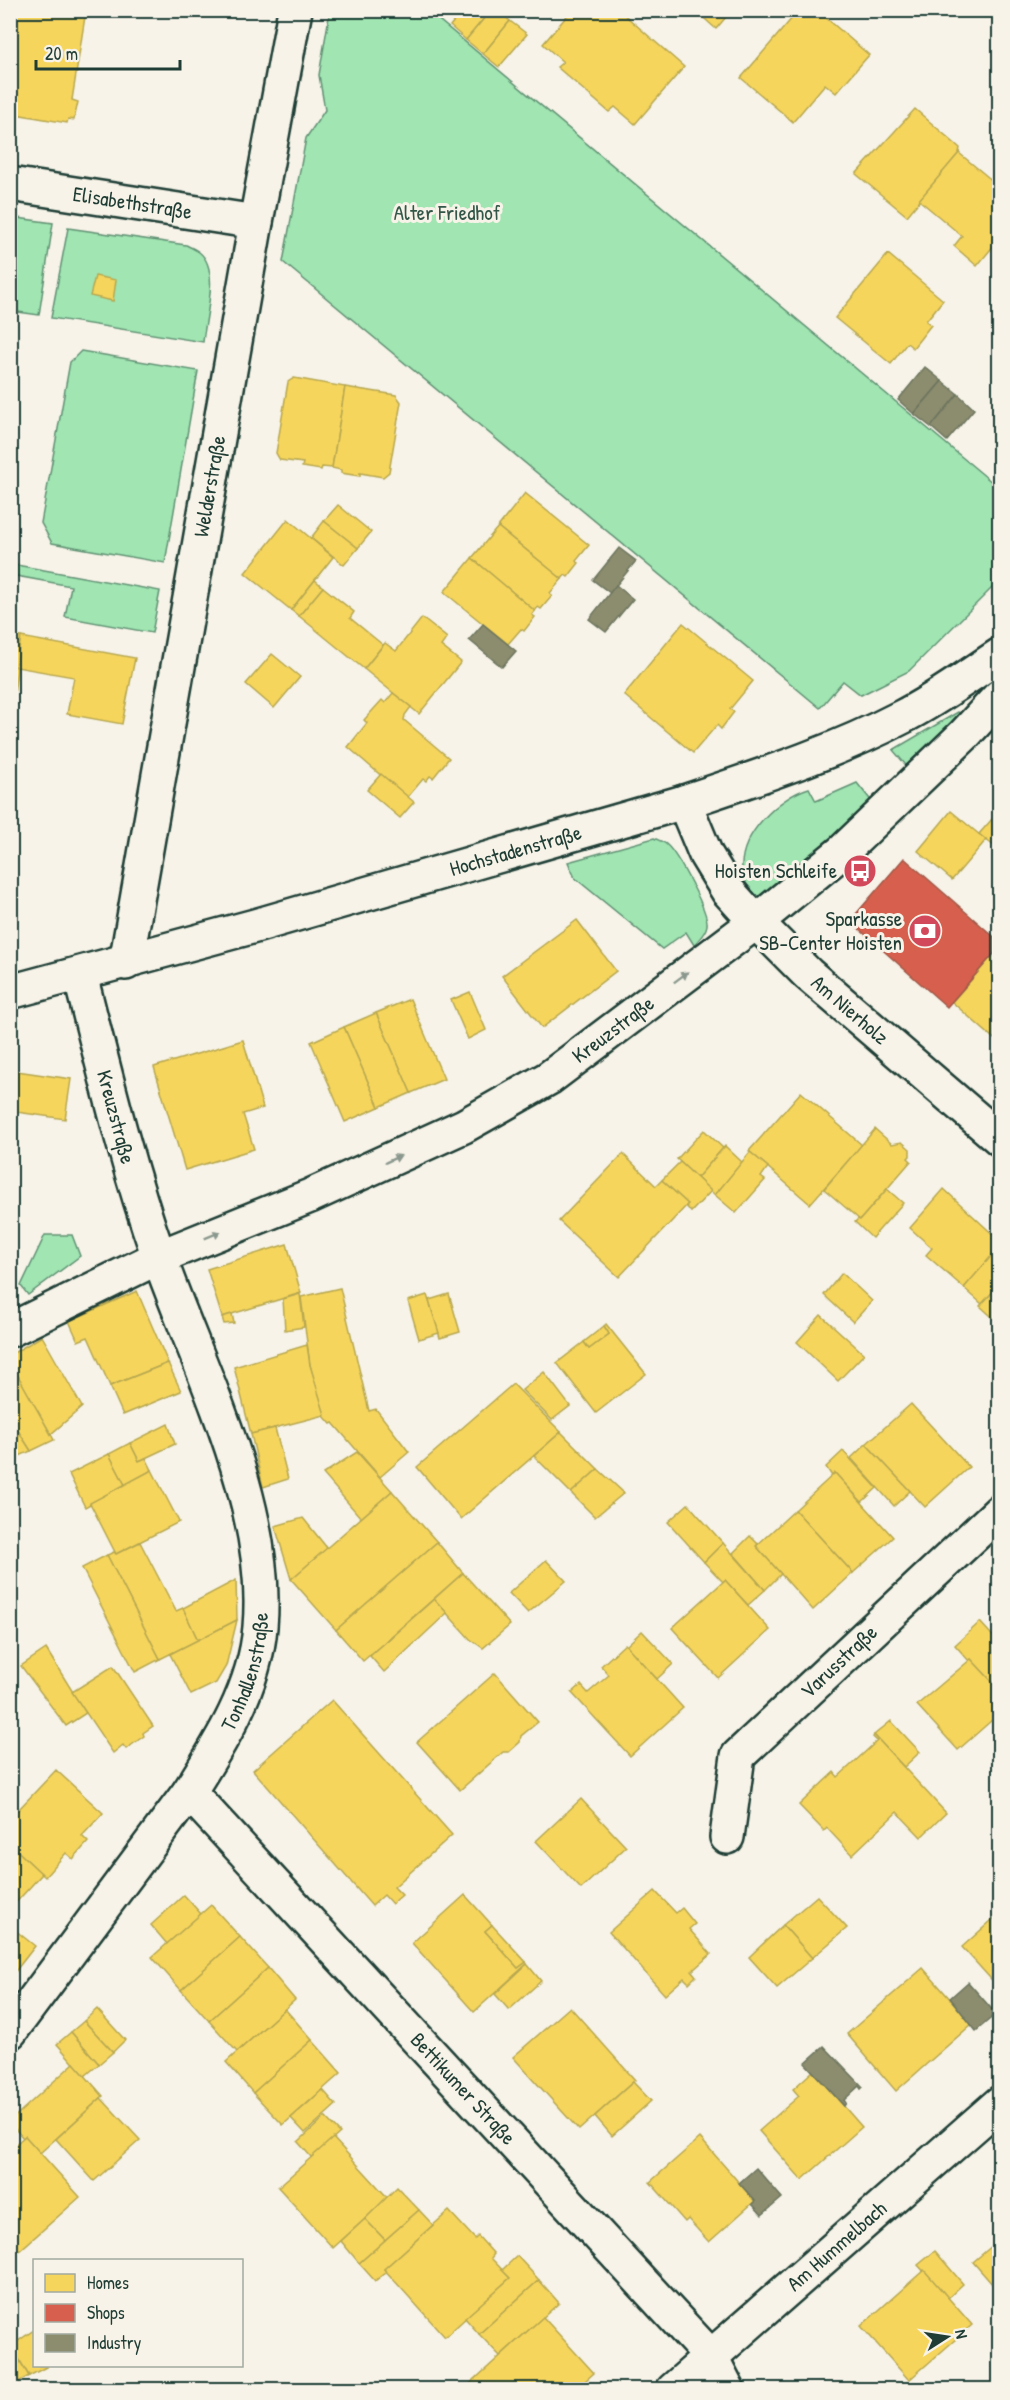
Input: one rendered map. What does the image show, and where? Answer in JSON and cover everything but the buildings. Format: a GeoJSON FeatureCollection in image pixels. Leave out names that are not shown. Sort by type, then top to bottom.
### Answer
{"type":"FeatureCollection","features":[{"type":"Feature","properties":{"kind":"street","name":"Welderstraße"},"geometry":{"type":"LineString","coordinates":[[126,963],[295,10]]}},
{"type":"Feature","properties":{"kind":"street","name":"Elisabethstraße"},"geometry":{"type":"LineString","coordinates":[[10,184],[256,222]]}},
{"type":"Feature","properties":{"kind":"street","name":"Hochstadenstraße"},"geometry":{"type":"LineString","coordinates":[[10,992],[126,963],[684,802],[848,743],[905,716],[999,656]]}},
{"type":"Feature","properties":{"kind":"street","name":"Kreuzstraße"},"geometry":{"type":"LineString","coordinates":[[10,1330],[159,1257],[310,1197],[474,1120],[549,1078],[756,922],[843,851],[964,735],[999,696]]}},
{"type":"Feature","properties":{"kind":"street","name":"Am Nierholz"},"geometry":{"type":"LineString","coordinates":[[684,802],[706,855],[729,891],[756,922],[808,974],[999,1139]]}},
{"type":"Feature","properties":{"kind":"street","name":"Kreuzstraße"},"geometry":{"type":"LineString","coordinates":[[80,975],[133,1180],[159,1257]]}},
{"type":"Feature","properties":{"kind":"street","name":"Tonhallenstraße"},"geometry":{"type":"LineString","coordinates":[[10,2032],[189,1792],[216,1750],[247,1684],[260,1629],[262,1601],[252,1523],[240,1478],[226,1432],[159,1257]]}},
{"type":"Feature","properties":{"kind":"street","name":"Varusstraße"},"geometry":{"type":"LineString","coordinates":[[727,1837],[738,1756],[999,1511]]}},
{"type":"Feature","properties":{"kind":"street","name":"Bettikumer Straße"},"geometry":{"type":"LineString","coordinates":[[189,1792],[711,2357],[728,2390]]}},
{"type":"Feature","properties":{"kind":"street","name":"Am Hummelbach"},"geometry":{"type":"LineString","coordinates":[[674,2390],[999,2103]]}},
{"type":"Feature","properties":{"kind":"green space","name":"Alter Friedhof"},"geometry":{"type":"Polygon","coordinates":[[[330,11],[428,11],[999,488],[999,581],[909,671],[861,695],[843,681],[820,708],[283,262],[306,138],[325,110],[319,75],[330,11]]]}},
{"type":"Feature","properties":{"kind":"green space"},"geometry":{"type":"Polygon","coordinates":[[[10,217],[53,223],[39,315],[11,311],[10,217]]]}},
{"type":"Feature","properties":{"kind":"green space"},"geometry":{"type":"Polygon","coordinates":[[[68,228],[186,245],[199,252],[206,260],[210,282],[203,342],[51,318],[68,228]]]}},
{"type":"Feature","properties":{"kind":"green space"},"geometry":{"type":"Polygon","coordinates":[[[81,351],[198,371],[165,563],[52,543],[41,523],[70,362],[81,351]]]}},
{"type":"Feature","properties":{"kind":"green space"},"geometry":{"type":"Polygon","coordinates":[[[11,564],[160,591],[152,633],[65,617],[71,586],[11,575],[11,564]]]}},
{"type":"Feature","properties":{"kind":"green space"},"geometry":{"type":"Polygon","coordinates":[[[958,712],[962,716],[911,771],[893,750],[958,712]]]}},
{"type":"Feature","properties":{"kind":"green space"},"geometry":{"type":"Polygon","coordinates":[[[857,783],[873,803],[761,905],[749,888],[742,869],[747,843],[754,830],[774,808],[797,793],[809,788],[816,801],[857,783]]]}},
{"type":"Feature","properties":{"kind":"green space"},"geometry":{"type":"Polygon","coordinates":[[[654,838],[672,850],[703,908],[707,925],[702,936],[694,945],[686,932],[662,949],[575,878],[568,862],[654,838]]]}},
{"type":"Feature","properties":{"kind":"green space"},"geometry":{"type":"Polygon","coordinates":[[[45,1235],[72,1235],[80,1256],[28,1295],[21,1286],[45,1235]]]}},
{"type":"Feature","properties":{"kind":"place","name":"Hoisten Schleife"},"geometry":{"type":"Point","coordinates":[860,871]}},
{"type":"Feature","properties":{"kind":"place","name":"Sparkasse SB-Center Hoisten"},"geometry":{"type":"Point","coordinates":[925,931]}}]}
